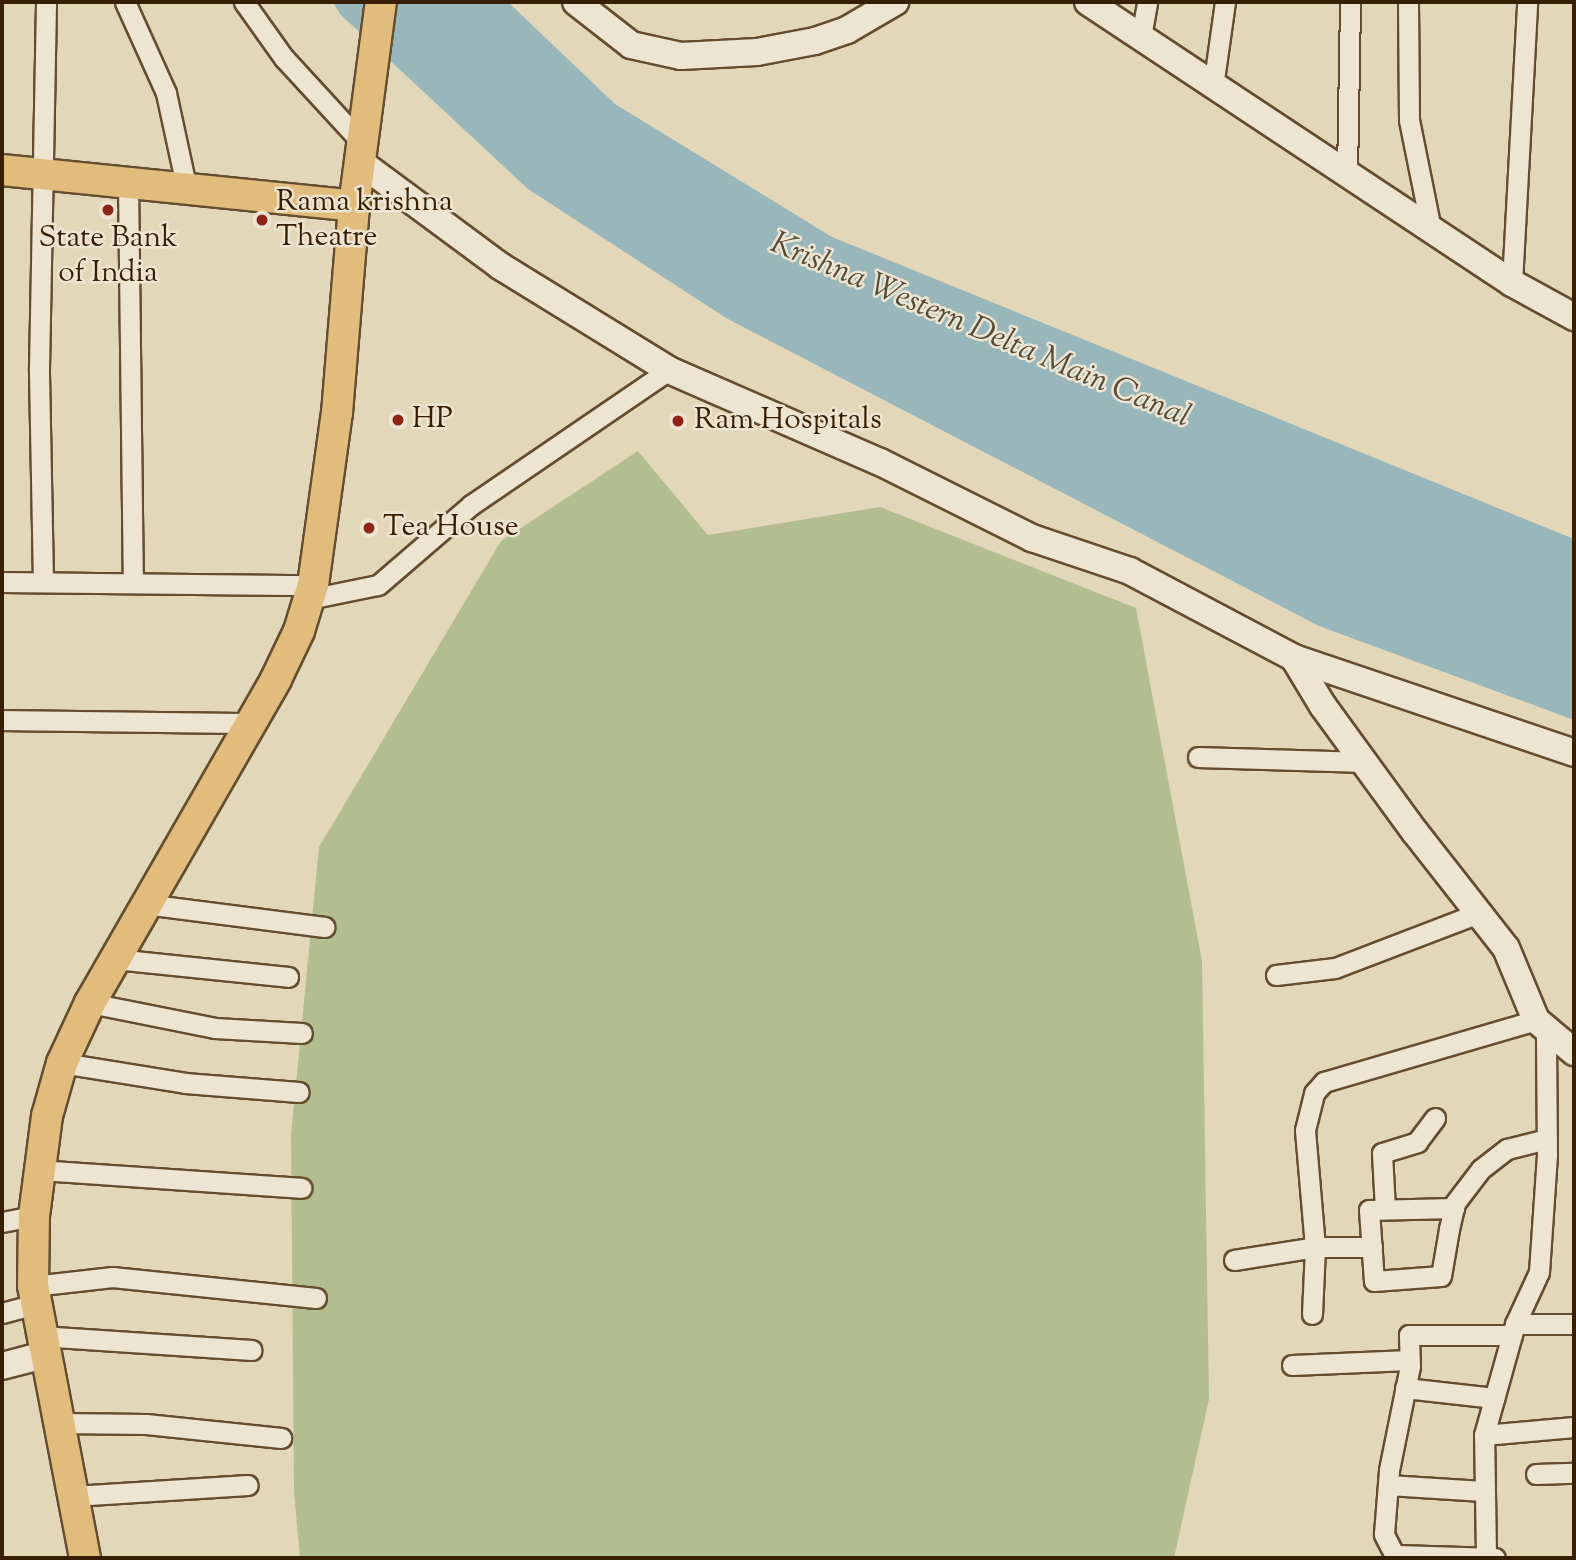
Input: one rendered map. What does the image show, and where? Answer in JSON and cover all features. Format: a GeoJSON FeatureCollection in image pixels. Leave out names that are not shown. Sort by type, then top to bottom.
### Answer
{"type":"FeatureCollection","features":[{"type":"Feature","properties":{"kind":"main road"},"geometry":{"type":"LineString","coordinates":[[85,1558],[42,1346],[35,1295],[34,1216],[39,1170],[62,1063],[90,1003],[252,723],[299,631],[311,592],[337,413],[354,206],[381,2]]}},
{"type":"Feature","properties":{"kind":"main road"},"geometry":{"type":"LineString","coordinates":[[2,170],[354,206]]}},
{"type":"Feature","properties":{"kind":"street"},"geometry":{"type":"LineString","coordinates":[[43,582],[40,174],[46,2]]}},
{"type":"Feature","properties":{"kind":"street"},"geometry":{"type":"LineString","coordinates":[[125,2],[166,93],[187,190]]}},
{"type":"Feature","properties":{"kind":"street"},"geometry":{"type":"LineString","coordinates":[[576,2],[631,45],[681,56],[757,52],[815,41],[847,30],[895,2]]}},
{"type":"Feature","properties":{"kind":"street"},"geometry":{"type":"LineString","coordinates":[[1088,2],[1512,283],[1574,317]]}},
{"type":"Feature","properties":{"kind":"street"},"geometry":{"type":"LineString","coordinates":[[1141,37],[1147,2]]}},
{"type":"Feature","properties":{"kind":"street"},"geometry":{"type":"LineString","coordinates":[[1213,87],[1225,2]]}},
{"type":"Feature","properties":{"kind":"street"},"geometry":{"type":"LineString","coordinates":[[1347,175],[1350,2]]}},
{"type":"Feature","properties":{"kind":"street"},"geometry":{"type":"LineString","coordinates":[[1408,2],[1409,120],[1431,229]]}},
{"type":"Feature","properties":{"kind":"street"},"geometry":{"type":"LineString","coordinates":[[1512,283],[1527,2]]}},
{"type":"Feature","properties":{"kind":"street"},"geometry":{"type":"LineString","coordinates":[[253,5],[284,58],[362,153],[500,266],[669,370],[880,462],[1032,538],[1130,571],[1294,658],[1574,753]]}},
{"type":"Feature","properties":{"kind":"street"},"geometry":{"type":"LineString","coordinates":[[128,183],[133,583]]}},
{"type":"Feature","properties":{"kind":"street"},"geometry":{"type":"LineString","coordinates":[[2,582],[133,583],[311,592],[377,585],[471,505],[669,370]]}},
{"type":"Feature","properties":{"kind":"street"},"geometry":{"type":"LineString","coordinates":[[1294,658],[1364,762],[1482,912],[1506,948],[1541,1026],[1547,1139],[1539,1272],[1513,1329],[1483,1435],[1483,1491],[1490,1557],[1396,1557],[1388,1548],[1384,1534],[1388,1485],[1409,1360],[1409,1335],[1513,1329],[1574,1324]]}},
{"type":"Feature","properties":{"kind":"street"},"geometry":{"type":"LineString","coordinates":[[2,720],[252,723]]}},
{"type":"Feature","properties":{"kind":"street"},"geometry":{"type":"LineString","coordinates":[[1198,757],[1364,762]]}},
{"type":"Feature","properties":{"kind":"street"},"geometry":{"type":"LineString","coordinates":[[145,904],[325,927]]}},
{"type":"Feature","properties":{"kind":"street"},"geometry":{"type":"LineString","coordinates":[[1276,975],[1335,968],[1482,912]]}},
{"type":"Feature","properties":{"kind":"street"},"geometry":{"type":"LineString","coordinates":[[115,959],[288,977]]}},
{"type":"Feature","properties":{"kind":"street"},"geometry":{"type":"LineString","coordinates":[[90,1003],[215,1028],[302,1033]]}},
{"type":"Feature","properties":{"kind":"street"},"geometry":{"type":"LineString","coordinates":[[1541,1026],[1574,1052]]}},
{"type":"Feature","properties":{"kind":"street"},"geometry":{"type":"LineString","coordinates":[[1312,1314],[1315,1247],[1306,1130],[1310,1098],[1318,1087],[1541,1026]]}},
{"type":"Feature","properties":{"kind":"street"},"geometry":{"type":"LineString","coordinates":[[62,1063],[185,1083],[299,1092]]}},
{"type":"Feature","properties":{"kind":"street"},"geometry":{"type":"LineString","coordinates":[[1385,1209],[1382,1153],[1417,1142],[1435,1118]]}},
{"type":"Feature","properties":{"kind":"street"},"geometry":{"type":"LineString","coordinates":[[1454,1208],[1369,1210],[1374,1281],[1441,1276],[1454,1208],[1480,1169],[1507,1149],[1547,1139]]}},
{"type":"Feature","properties":{"kind":"street"},"geometry":{"type":"LineString","coordinates":[[39,1170],[301,1188]]}},
{"type":"Feature","properties":{"kind":"street"},"geometry":{"type":"LineString","coordinates":[[2,1222],[34,1216]]}},
{"type":"Feature","properties":{"kind":"street"},"geometry":{"type":"LineString","coordinates":[[1234,1260],[1315,1247],[1371,1247]]}},
{"type":"Feature","properties":{"kind":"street"},"geometry":{"type":"LineString","coordinates":[[2,1313],[35,1295],[112,1276],[316,1298]]}},
{"type":"Feature","properties":{"kind":"street"},"geometry":{"type":"LineString","coordinates":[[2,1366],[42,1346],[252,1350]]}},
{"type":"Feature","properties":{"kind":"street"},"geometry":{"type":"LineString","coordinates":[[1292,1365],[1409,1360]]}},
{"type":"Feature","properties":{"kind":"street"},"geometry":{"type":"LineString","coordinates":[[1405,1388],[1494,1398]]}},
{"type":"Feature","properties":{"kind":"street"},"geometry":{"type":"LineString","coordinates":[[59,1423],[146,1424],[281,1438]]}},
{"type":"Feature","properties":{"kind":"street"},"geometry":{"type":"LineString","coordinates":[[1483,1435],[1574,1427]]}},
{"type":"Feature","properties":{"kind":"street"},"geometry":{"type":"LineString","coordinates":[[1536,1474],[1574,1473]]}},
{"type":"Feature","properties":{"kind":"street"},"geometry":{"type":"LineString","coordinates":[[73,1496],[248,1485]]}},
{"type":"Feature","properties":{"kind":"street"},"geometry":{"type":"LineString","coordinates":[[1388,1485],[1483,1491]]}},
{"type":"Feature","properties":{"kind":"green space"},"geometry":{"type":"Polygon","coordinates":[[[638,451],[708,535],[880,507],[1136,608],[1202,961],[1209,1399],[1174,1558],[300,1558],[294,1492],[291,1135],[319,847],[501,541],[638,451]]]}},
{"type":"Feature","properties":{"kind":"water","name":"Krishna Western Delta Main Canal"},"geometry":{"type":"Polygon","coordinates":[[[333,2],[508,2],[615,104],[832,237],[1574,539],[1574,720],[1319,626],[726,318],[528,189],[340,14],[333,2]]]}},
{"type":"Feature","properties":{"kind":"place","name":"State Bank of India"},"geometry":{"type":"Point","coordinates":[108,210]}},
{"type":"Feature","properties":{"kind":"place","name":"Rama krishna Theatre"},"geometry":{"type":"Point","coordinates":[262,220]}},
{"type":"Feature","properties":{"kind":"place","name":"HP"},"geometry":{"type":"Point","coordinates":[398,420]}},
{"type":"Feature","properties":{"kind":"place","name":"Ram Hospitals"},"geometry":{"type":"Point","coordinates":[678,421]}},
{"type":"Feature","properties":{"kind":"place","name":"Tea House"},"geometry":{"type":"Point","coordinates":[369,528]}}]}
